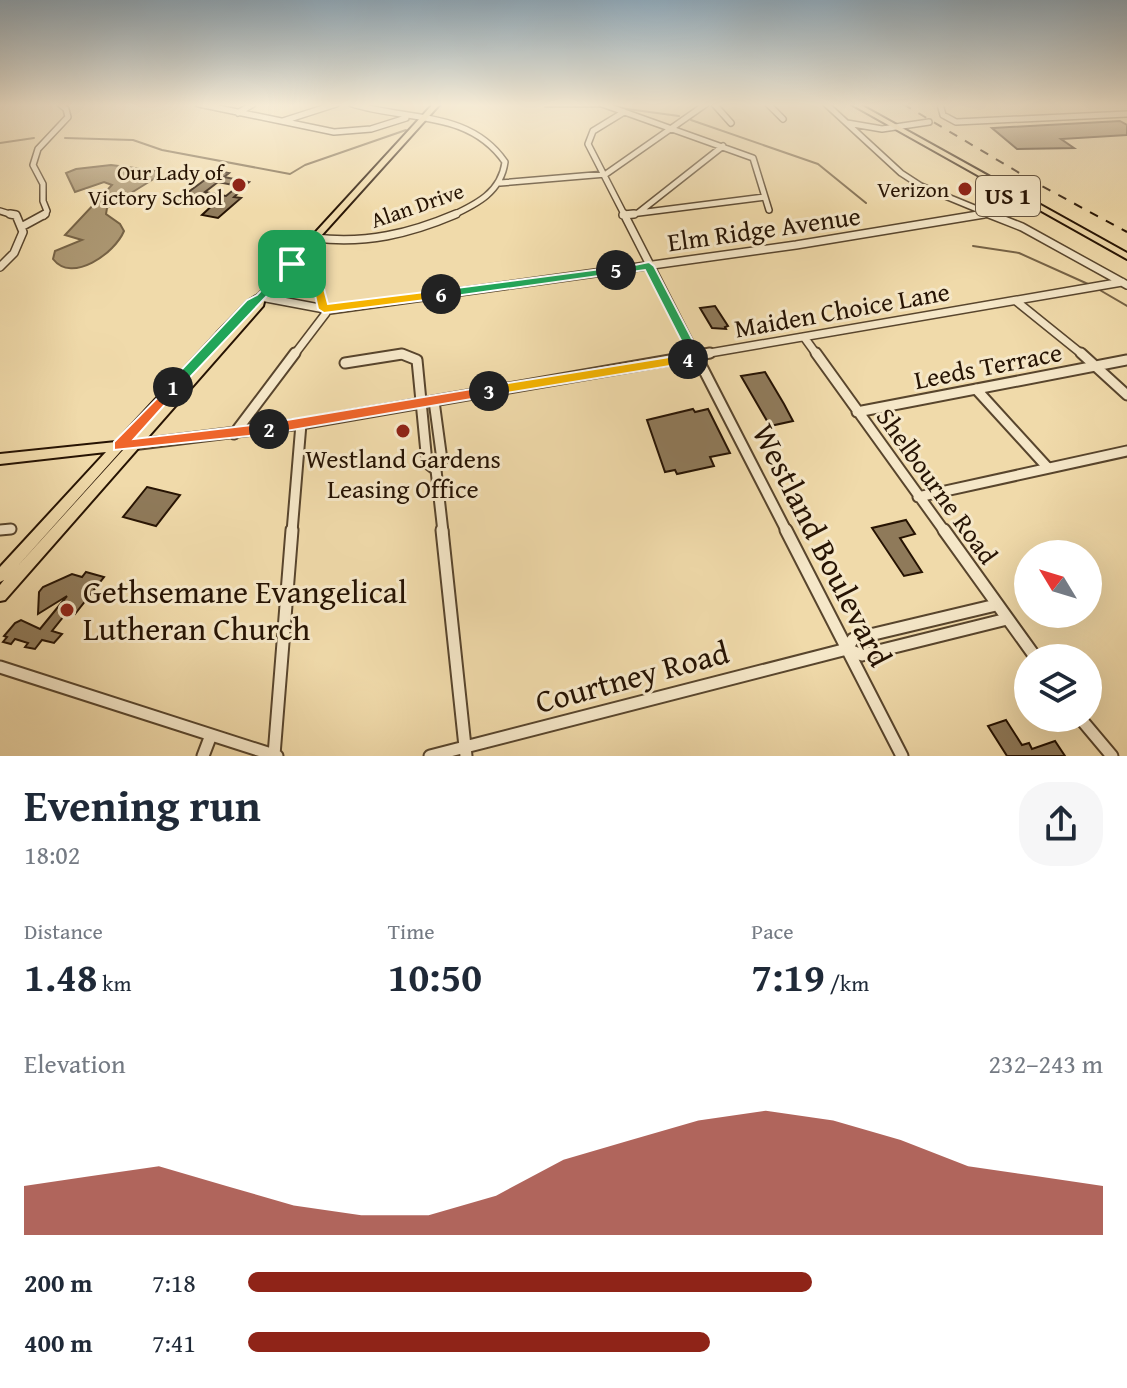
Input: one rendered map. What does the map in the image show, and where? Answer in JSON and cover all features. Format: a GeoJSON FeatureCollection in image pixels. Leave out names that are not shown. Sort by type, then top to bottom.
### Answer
{"type":"FeatureCollection","features":[{"type":"Feature","properties":{"kind":"main road"},"geometry":{"type":"LineString","coordinates":[[0,576],[242,311],[261,297],[405,139]]}},
{"type":"Feature","properties":{"kind":"main road","name":"US 1"},"geometry":{"type":"LineString","coordinates":[[915,139],[1127,259]]}},
{"type":"Feature","properties":{"kind":"main road"},"geometry":{"type":"LineString","coordinates":[[0,595],[260,304],[261,297]]}},
{"type":"Feature","properties":{"kind":"main road"},"geometry":{"type":"LineString","coordinates":[[0,595],[8,577],[110,463],[119,446]]}},
{"type":"Feature","properties":{"kind":"main road","name":"Maiden Choice Lane"},"geometry":{"type":"LineString","coordinates":[[0,459],[119,446]]}},
{"type":"Feature","properties":{"kind":"street"},"geometry":{"type":"LineString","coordinates":[[23,226],[42,218],[47,211],[42,199],[43,184],[33,165],[38,149],[47,139]]}},
{"type":"Feature","properties":{"kind":"street","name":"Alan Drive"},"geometry":{"type":"LineString","coordinates":[[315,238],[359,242],[393,236],[466,210],[500,183],[505,165],[502,155],[485,139]]}},
{"type":"Feature","properties":{"kind":"street","name":"Westland Boulevard"},"geometry":{"type":"LineString","coordinates":[[589,139],[588,144],[623,215],[902,756]]}},
{"type":"Feature","properties":{"kind":"street"},"geometry":{"type":"LineString","coordinates":[[500,183],[603,174],[655,139]]}},
{"type":"Feature","properties":{"kind":"street"},"geometry":{"type":"LineString","coordinates":[[704,139],[753,158],[769,210]]}},
{"type":"Feature","properties":{"kind":"street"},"geometry":{"type":"LineString","coordinates":[[865,139],[911,180],[1036,233],[1124,284]]}},
{"type":"Feature","properties":{"kind":"street"},"geometry":{"type":"LineString","coordinates":[[637,213],[723,146]]}},
{"type":"Feature","properties":{"kind":"street"},"geometry":{"type":"LineString","coordinates":[[623,215],[765,197]]}},
{"type":"Feature","properties":{"kind":"street"},"geometry":{"type":"LineString","coordinates":[[0,211],[16,215],[23,226],[22,239],[0,267]]}},
{"type":"Feature","properties":{"kind":"street","name":"Elm Ridge Avenue"},"geometry":{"type":"LineString","coordinates":[[261,297],[324,309],[649,266],[987,213]]}},
{"type":"Feature","properties":{"kind":"street"},"geometry":{"type":"LineString","coordinates":[[234,434],[326,313],[308,247]]}},
{"type":"Feature","properties":{"kind":"street","name":"Maiden Choice Lane"},"geometry":{"type":"LineString","coordinates":[[119,446],[301,424],[1124,284]]}},
{"type":"Feature","properties":{"kind":"street"},"geometry":{"type":"LineString","coordinates":[[1016,301],[1059,333],[1127,395]]}},
{"type":"Feature","properties":{"kind":"street","name":"Shelbourne Road"},"geometry":{"type":"LineString","coordinates":[[804,337],[1026,644]]}},
{"type":"Feature","properties":{"kind":"street"},"geometry":{"type":"LineString","coordinates":[[345,363],[402,354],[411,356],[418,363],[427,463],[436,470]]}},
{"type":"Feature","properties":{"kind":"street","name":"Leeds Terrace"},"geometry":{"type":"LineString","coordinates":[[857,412],[1127,360]]}},
{"type":"Feature","properties":{"kind":"street"},"geometry":{"type":"LineString","coordinates":[[976,389],[1048,468]]}},
{"type":"Feature","properties":{"kind":"street"},"geometry":{"type":"LineString","coordinates":[[434,401],[442,460],[436,470],[466,752]]}},
{"type":"Feature","properties":{"kind":"street"},"geometry":{"type":"LineString","coordinates":[[0,667],[275,756],[301,424]]}},
{"type":"Feature","properties":{"kind":"street"},"geometry":{"type":"LineString","coordinates":[[918,497],[1127,451]]}},
{"type":"Feature","properties":{"kind":"street","name":"Courtney Road"},"geometry":{"type":"LineString","coordinates":[[847,649],[853,639],[996,605]]}},
{"type":"Feature","properties":{"kind":"street","name":"Courtney Road"},"geometry":{"type":"LineString","coordinates":[[430,756],[466,752],[847,649],[862,655],[1007,619]]}},
{"type":"Feature","properties":{"kind":"street"},"geometry":{"type":"LineString","coordinates":[[1092,732],[1112,756]]}},
{"type":"Feature","properties":{"kind":"street"},"geometry":{"type":"LineString","coordinates":[[203,756],[211,735]]}},
{"type":"Feature","properties":{"kind":"shaded area"},"geometry":{"type":"Polygon","coordinates":[[[111,165],[158,171],[160,175],[107,208],[106,214],[124,231],[112,248],[81,267],[61,266],[53,259],[55,251],[82,240],[65,235],[112,185],[104,182],[75,192],[66,173],[111,165]]]}},
{"type":"Feature","properties":{"kind":"building"},"geometry":{"type":"Polygon","coordinates":[[[1005,139],[1061,139],[1074,148],[1017,149],[1005,139]]]}},
{"type":"Feature","properties":{"kind":"building"},"geometry":{"type":"Polygon","coordinates":[[[217,171],[229,173],[224,177],[249,182],[243,187],[218,182],[205,192],[226,196],[237,187],[244,188],[234,197],[241,198],[218,218],[202,215],[216,202],[193,199],[183,205],[172,204],[217,171]]]}},
{"type":"Feature","properties":{"kind":"building"},"geometry":{"type":"Polygon","coordinates":[[[715,306],[728,326],[726,329],[712,328],[700,308],[715,306]]]}},
{"type":"Feature","properties":{"kind":"building"},"geometry":{"type":"Polygon","coordinates":[[[765,372],[793,421],[770,426],[741,376],[765,372]]]}},
{"type":"Feature","properties":{"kind":"building"},"geometry":{"type":"Polygon","coordinates":[[[693,409],[695,412],[708,409],[730,453],[710,457],[714,466],[677,474],[675,470],[665,472],[647,420],[693,409]]]}},
{"type":"Feature","properties":{"kind":"building"},"geometry":{"type":"Polygon","coordinates":[[[147,487],[180,495],[156,526],[123,517],[147,487]]]}},
{"type":"Feature","properties":{"kind":"building"},"geometry":{"type":"Polygon","coordinates":[[[906,520],[915,534],[900,538],[922,572],[904,576],[872,528],[906,520]]]}},
{"type":"Feature","properties":{"kind":"building","name":"Gethsemane Evangelical Lutheran Church"},"geometry":{"type":"Polygon","coordinates":[[[86,572],[104,577],[75,614],[68,611],[52,631],[62,634],[54,643],[42,640],[35,649],[25,647],[28,643],[15,639],[11,644],[3,642],[7,637],[4,636],[21,620],[40,629],[67,596],[38,614],[39,592],[43,587],[72,574],[82,577],[86,572]]]}},
{"type":"Feature","properties":{"kind":"building"},"geometry":{"type":"Polygon","coordinates":[[[1006,720],[1022,745],[1029,743],[1032,749],[1055,741],[1065,756],[1007,756],[988,726],[1006,720]]]}},
{"type":"Feature","properties":{"kind":"waterway"},"geometry":{"type":"LineString","coordinates":[[0,143],[25,139]]}},
{"type":"Feature","properties":{"kind":"waterway"},"geometry":{"type":"LineString","coordinates":[[109,139],[133,140],[162,150],[290,174],[305,165],[379,139]]}},
{"type":"Feature","properties":{"kind":"waterway"},"geometry":{"type":"LineString","coordinates":[[747,139],[818,164],[866,203]]}},
{"type":"Feature","properties":{"kind":"waterway"},"geometry":{"type":"LineString","coordinates":[[973,246],[1019,253],[1088,284]]}},
{"type":"Feature","properties":{"kind":"waterway"},"geometry":{"type":"LineString","coordinates":[[1098,289],[1127,306]]}},
{"type":"Feature","properties":{"kind":"railway"},"geometry":{"type":"LineString","coordinates":[[963,139],[1127,232]]}},
{"type":"Feature","properties":{"kind":"place","name":"Our Lady of Victory School"},"geometry":{"type":"Point","coordinates":[239,185]}},
{"type":"Feature","properties":{"kind":"place","name":"Verizon"},"geometry":{"type":"Point","coordinates":[965,189]}},
{"type":"Feature","properties":{"kind":"place","name":"Westland Gardens Leasing Office"},"geometry":{"type":"Point","coordinates":[403,431]}},
{"type":"Feature","properties":{"kind":"place","name":"Gethsemane Evangelical Lutheran Church"},"geometry":{"type":"Point","coordinates":[67,610]}},
{"type":"Feature","properties":{"kind":"route"},"geometry":{"type":"LineString","coordinates":[[308,247],[324,309],[330,310],[649,266],[696,358],[301,424],[119,446],[234,320],[292,264],[308,247]]}}]}
